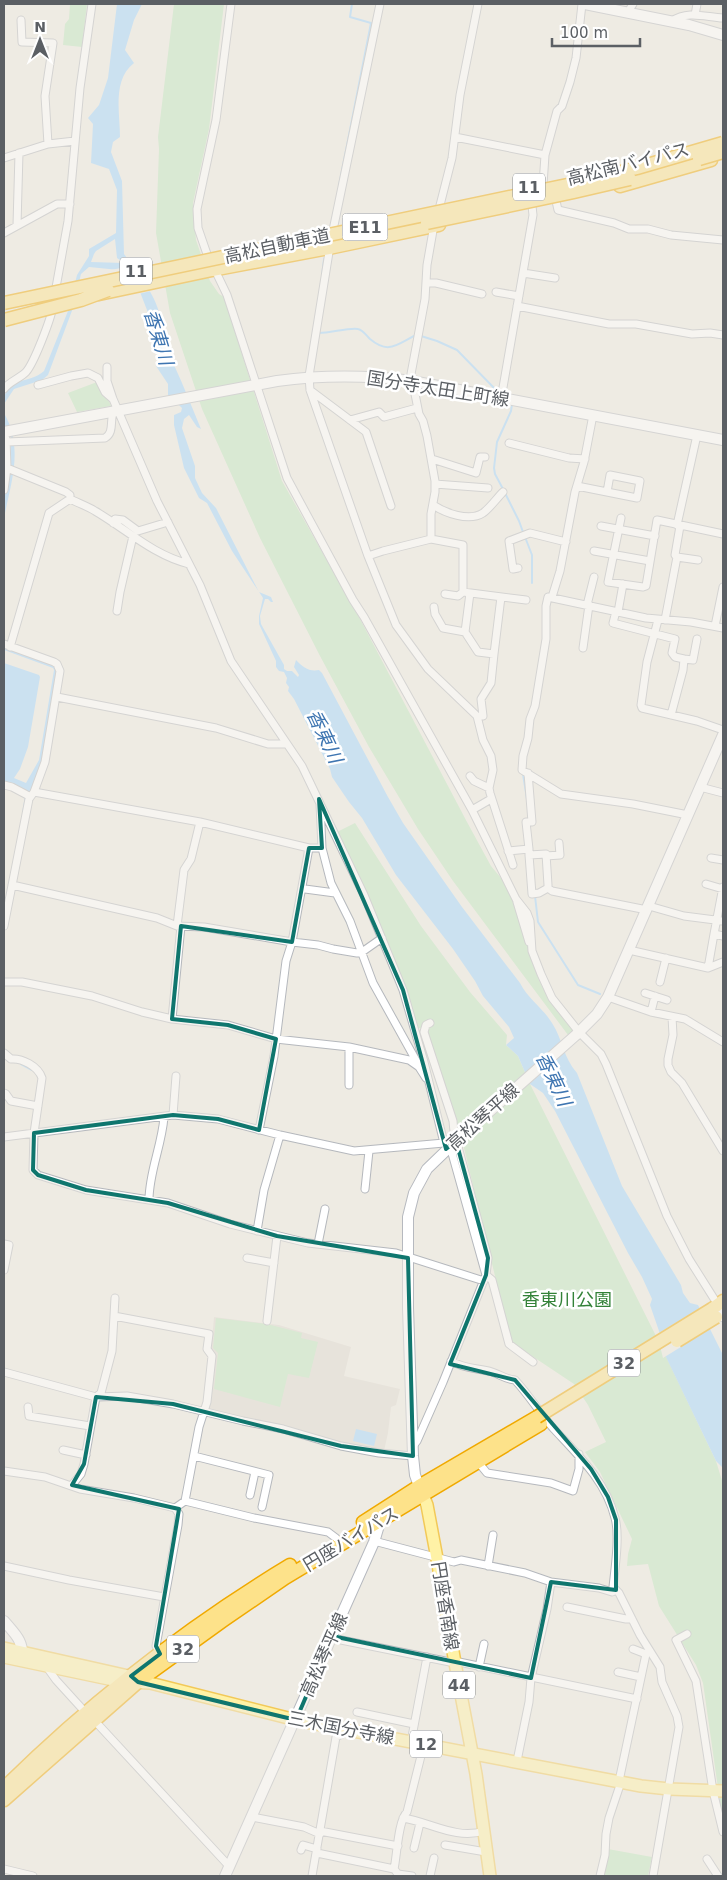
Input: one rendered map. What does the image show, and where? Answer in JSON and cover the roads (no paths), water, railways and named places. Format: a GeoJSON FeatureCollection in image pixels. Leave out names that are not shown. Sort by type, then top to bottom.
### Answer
{"type":"FeatureCollection","features":[{"type":"Feature","properties":{"kind":"highway","name":"高松南バイパス"},"geometry":{"type":"LineString","coordinates":[[4,300],[62,285],[206,258],[627,166],[723,137]]}},
{"type":"Feature","properties":{"kind":"highway","name":"高松自動車道"},"geometry":{"type":"LineString","coordinates":[[4,300],[26,298],[572,184],[636,168],[723,142]]}},
{"type":"Feature","properties":{"kind":"highway","name":"高松自動車道"},"geometry":{"type":"LineString","coordinates":[[4,310],[574,192],[640,176],[723,152]]}},
{"type":"Feature","properties":{"kind":"highway","name":"高松南バイパス"},"geometry":{"type":"LineString","coordinates":[[4,317],[58,303],[214,270],[556,201],[673,172],[723,156]]}},
{"type":"Feature","properties":{"kind":"highway"},"geometry":{"type":"LineString","coordinates":[[4,317],[81,300],[108,290]]}},
{"type":"Feature","properties":{"kind":"highway","name":"円座バイパス"},"geometry":{"type":"LineString","coordinates":[[131,1680],[422,1490],[719,1311]]}},
{"type":"Feature","properties":{"kind":"highway","name":"円座バイパス"},"geometry":{"type":"LineString","coordinates":[[422,1490],[478,1462],[539,1421]]}},
{"type":"Feature","properties":{"kind":"highway","name":"円座バイパス"},"geometry":{"type":"LineString","coordinates":[[4,1800],[90,1717],[160,1654],[216,1613],[336,1538],[378,1518]]}},
{"type":"Feature","properties":{"kind":"highway","name":"円座バイパス"},"geometry":{"type":"LineString","coordinates":[[4,1788],[90,1717]]}},
{"type":"Feature","properties":{"kind":"main road"},"geometry":{"type":"LineString","coordinates":[[584,4],[631,8],[672,22],[723,35]]}},
{"type":"Feature","properties":{"kind":"main road","name":"国分寺太田上町線"},"geometry":{"type":"LineString","coordinates":[[8,435],[118,409],[254,385],[309,376],[367,376],[412,382],[723,440]]}},
{"type":"Feature","properties":{"kind":"main road","name":"高松琴平線"},"geometry":{"type":"LineString","coordinates":[[422,1490],[415,1475],[413,1451],[408,1217],[414,1193],[427,1169],[450,1143],[578,1033],[597,1014],[608,997],[723,735]]}},
{"type":"Feature","properties":{"kind":"main road","name":"円座香南線"},"geometry":{"type":"LineString","coordinates":[[422,1490],[437,1557],[471,1752],[490,1876]]}},
{"type":"Feature","properties":{"kind":"main road","name":"高松琴平線"},"geometry":{"type":"LineString","coordinates":[[225,1876],[374,1541],[378,1518]]}},
{"type":"Feature","properties":{"kind":"main road"},"geometry":{"type":"LineString","coordinates":[[4,1621],[22,1646],[22,1656]]}},
{"type":"Feature","properties":{"kind":"main road","name":"三木国分寺線"},"geometry":{"type":"LineString","coordinates":[[4,1648],[46,1666],[150,1683],[296,1720],[620,1782],[668,1789],[718,1791]]}},
{"type":"Feature","properties":{"kind":"main road","name":"三木国分寺線"},"geometry":{"type":"LineString","coordinates":[[4,1657],[22,1656],[131,1680]]}},
{"type":"Feature","properties":{"kind":"street"},"geometry":{"type":"LineString","coordinates":[[4,389],[10,382],[27,372],[58,303],[62,285],[80,88],[92,4]]}},
{"type":"Feature","properties":{"kind":"street"},"geometry":{"type":"LineString","coordinates":[[206,258],[198,228],[197,209],[216,120],[231,4]]}},
{"type":"Feature","properties":{"kind":"street"},"geometry":{"type":"LineString","coordinates":[[380,4],[329,248],[309,376],[310,390],[368,556],[391,613],[405,639],[428,669],[476,716],[483,740],[491,756],[493,770],[489,788],[513,864]]}},
{"type":"Feature","properties":{"kind":"street"},"geometry":{"type":"LineString","coordinates":[[431,539],[431,514],[435,484],[432,459],[427,436],[417,408],[411,374],[427,282],[427,265],[434,226],[452,158],[460,95],[478,4]]}},
{"type":"Feature","properties":{"kind":"street"},"geometry":{"type":"LineString","coordinates":[[543,185],[545,155],[557,111],[562,106],[570,82],[576,58],[584,4]]}},
{"type":"Feature","properties":{"kind":"street"},"geometry":{"type":"LineString","coordinates":[[695,15],[697,4]]}},
{"type":"Feature","properties":{"kind":"street"},"geometry":{"type":"LineString","coordinates":[[672,22],[680,16],[695,15],[723,18]]}},
{"type":"Feature","properties":{"kind":"street"},"geometry":{"type":"LineString","coordinates":[[21,20],[22,42],[53,43],[45,96],[48,144]]}},
{"type":"Feature","properties":{"kind":"street"},"geometry":{"type":"LineString","coordinates":[[455,137],[545,155]]}},
{"type":"Feature","properties":{"kind":"street"},"geometry":{"type":"LineString","coordinates":[[4,158],[48,144],[75,141]]}},
{"type":"Feature","properties":{"kind":"street"},"geometry":{"type":"LineString","coordinates":[[17,225],[19,153]]}},
{"type":"Feature","properties":{"kind":"street"},"geometry":{"type":"LineString","coordinates":[[556,201],[558,210],[614,223],[629,229],[648,229],[670,235],[723,240]]}},
{"type":"Feature","properties":{"kind":"street"},"geometry":{"type":"LineString","coordinates":[[4,233],[57,204],[70,204]]}},
{"type":"Feature","properties":{"kind":"street"},"geometry":{"type":"LineString","coordinates":[[501,399],[533,215],[532,206]]}},
{"type":"Feature","properties":{"kind":"street"},"geometry":{"type":"LineString","coordinates":[[214,270],[227,294],[254,385],[288,478],[304,512],[472,810],[516,899],[527,913],[530,921],[532,951],[552,998],[578,1033],[601,1054],[667,1216],[719,1311]]}},
{"type":"Feature","properties":{"kind":"street"},"geometry":{"type":"LineString","coordinates":[[523,273],[555,278]]}},
{"type":"Feature","properties":{"kind":"street"},"geometry":{"type":"LineString","coordinates":[[427,282],[436,282],[482,294]]}},
{"type":"Feature","properties":{"kind":"street"},"geometry":{"type":"LineString","coordinates":[[496,292],[519,296]]}},
{"type":"Feature","properties":{"kind":"street"},"geometry":{"type":"LineString","coordinates":[[517,306],[609,324],[636,324],[692,334],[710,333],[723,335]]}},
{"type":"Feature","properties":{"kind":"street"},"geometry":{"type":"LineString","coordinates":[[107,367],[107,381],[113,399],[168,522],[200,585],[231,661],[302,766],[364,895],[382,938],[403,990],[429,1082],[450,1143],[485,1278]]}},
{"type":"Feature","properties":{"kind":"street"},"geometry":{"type":"LineString","coordinates":[[38,386],[88,373],[98,378],[104,392],[113,399]]}},
{"type":"Feature","properties":{"kind":"street"},"geometry":{"type":"LineString","coordinates":[[310,390],[366,432],[391,506]]}},
{"type":"Feature","properties":{"kind":"street"},"geometry":{"type":"LineString","coordinates":[[350,420],[379,412],[384,417],[417,408]]}},
{"type":"Feature","properties":{"kind":"street"},"geometry":{"type":"LineString","coordinates":[[4,490],[10,468],[8,435],[105,438],[112,431],[112,416],[118,409]]}},
{"type":"Feature","properties":{"kind":"street"},"geometry":{"type":"LineString","coordinates":[[552,598],[577,486],[585,459],[593,415]]}},
{"type":"Feature","properties":{"kind":"street"},"geometry":{"type":"LineString","coordinates":[[696,434],[678,525],[675,555],[677,557],[661,620],[654,634],[647,662],[641,705],[642,708],[697,721],[723,730]]}},
{"type":"Feature","properties":{"kind":"street"},"geometry":{"type":"LineString","coordinates":[[509,443],[569,458],[585,459]]}},
{"type":"Feature","properties":{"kind":"street"},"geometry":{"type":"LineString","coordinates":[[432,459],[476,473],[480,457],[485,457]]}},
{"type":"Feature","properties":{"kind":"street"},"geometry":{"type":"LineString","coordinates":[[10,468],[66,492],[70,499],[93,510],[151,548],[176,561],[189,564]]}},
{"type":"Feature","properties":{"kind":"street"},"geometry":{"type":"LineString","coordinates":[[577,486],[606,492],[637,498],[640,481],[610,475],[606,492]]}},
{"type":"Feature","properties":{"kind":"street"},"geometry":{"type":"LineString","coordinates":[[435,484],[488,488]]}},
{"type":"Feature","properties":{"kind":"street"},"geometry":{"type":"LineString","coordinates":[[433,505],[452,515],[477,516],[484,512],[502,492]]}},
{"type":"Feature","properties":{"kind":"street"},"geometry":{"type":"LineString","coordinates":[[4,926],[9,883],[29,794],[45,762],[60,671],[58,664],[7,645],[32,577],[49,512],[70,499]]}},
{"type":"Feature","properties":{"kind":"street"},"geometry":{"type":"LineString","coordinates":[[622,518],[608,582],[646,586],[657,520],[723,534]]}},
{"type":"Feature","properties":{"kind":"street"},"geometry":{"type":"LineString","coordinates":[[113,523],[115,519],[124,520],[138,531],[168,522]]}},
{"type":"Feature","properties":{"kind":"street"},"geometry":{"type":"LineString","coordinates":[[601,526],[655,536]]}},
{"type":"Feature","properties":{"kind":"street"},"geometry":{"type":"LineString","coordinates":[[518,568],[513,570],[509,541],[530,533],[566,542]]}},
{"type":"Feature","properties":{"kind":"street"},"geometry":{"type":"LineString","coordinates":[[117,610],[133,536]]}},
{"type":"Feature","properties":{"kind":"street"},"geometry":{"type":"LineString","coordinates":[[368,556],[431,539],[463,545],[467,592],[465,632],[478,652],[494,654]]}},
{"type":"Feature","properties":{"kind":"street"},"geometry":{"type":"LineString","coordinates":[[594,551],[650,561]]}},
{"type":"Feature","properties":{"kind":"street"},"geometry":{"type":"LineString","coordinates":[[677,557],[698,560]]}},
{"type":"Feature","properties":{"kind":"street"},"geometry":{"type":"LineString","coordinates":[[583,648],[588,605],[594,577]]}},
{"type":"Feature","properties":{"kind":"street"},"geometry":{"type":"LineString","coordinates":[[623,584],[613,623],[675,639],[672,653],[675,657],[684,659],[693,660],[697,638]]}},
{"type":"Feature","properties":{"kind":"street"},"geometry":{"type":"LineString","coordinates":[[715,626],[723,589]]}},
{"type":"Feature","properties":{"kind":"street"},"geometry":{"type":"LineString","coordinates":[[445,594],[458,596],[467,592],[526,600]]}},
{"type":"Feature","properties":{"kind":"street"},"geometry":{"type":"LineString","coordinates":[[483,716],[481,699],[491,683],[502,596]]}},
{"type":"Feature","properties":{"kind":"street"},"geometry":{"type":"LineString","coordinates":[[720,920],[684,916],[562,894],[548,888],[535,894],[526,822],[532,822],[523,756],[528,738],[530,719],[535,706],[546,639],[546,606],[548,597],[661,620],[691,622],[723,628]]}},
{"type":"Feature","properties":{"kind":"street"},"geometry":{"type":"LineString","coordinates":[[434,606],[435,614],[443,628],[465,632]]}},
{"type":"Feature","properties":{"kind":"street"},"geometry":{"type":"LineString","coordinates":[[671,715],[683,670],[684,659]]}},
{"type":"Feature","properties":{"kind":"street"},"geometry":{"type":"LineString","coordinates":[[56,697],[216,728],[268,744],[286,744]]}},
{"type":"Feature","properties":{"kind":"street"},"geometry":{"type":"LineString","coordinates":[[525,771],[561,794],[634,804],[688,815]]}},
{"type":"Feature","properties":{"kind":"street"},"geometry":{"type":"LineString","coordinates":[[470,776],[474,781],[489,788]]}},
{"type":"Feature","properties":{"kind":"street"},"geometry":{"type":"LineString","coordinates":[[4,785],[29,794],[200,822],[309,848],[322,848]]}},
{"type":"Feature","properties":{"kind":"street"},"geometry":{"type":"LineString","coordinates":[[700,787],[723,792]]}},
{"type":"Feature","properties":{"kind":"street"},"geometry":{"type":"LineString","coordinates":[[319,799],[322,848],[331,883],[350,920],[374,983],[429,1082]]}},
{"type":"Feature","properties":{"kind":"street"},"geometry":{"type":"LineString","coordinates":[[472,810],[492,799]]}},
{"type":"Feature","properties":{"kind":"street"},"geometry":{"type":"LineString","coordinates":[[172,1019],[184,870],[191,859],[200,822]]}},
{"type":"Feature","properties":{"kind":"street"},"geometry":{"type":"LineString","coordinates":[[508,851],[546,854],[546,856],[560,855],[560,843]]}},
{"type":"Feature","properties":{"kind":"street"},"geometry":{"type":"LineString","coordinates":[[259,1130],[276,1039],[284,976],[309,848]]}},
{"type":"Feature","properties":{"kind":"street"},"geometry":{"type":"LineString","coordinates":[[546,856],[548,888]]}},
{"type":"Feature","properties":{"kind":"street"},"geometry":{"type":"LineString","coordinates":[[710,858],[723,860]]}},
{"type":"Feature","properties":{"kind":"street"},"geometry":{"type":"LineString","coordinates":[[9,883],[158,918],[179,926],[204,927],[292,942],[318,944],[357,953],[362,952],[382,938]]}},
{"type":"Feature","properties":{"kind":"street"},"geometry":{"type":"LineString","coordinates":[[706,884],[723,888],[720,920],[714,934],[708,968]]}},
{"type":"Feature","properties":{"kind":"street"},"geometry":{"type":"LineString","coordinates":[[305,889],[335,893]]}},
{"type":"Feature","properties":{"kind":"street"},"geometry":{"type":"LineString","coordinates":[[714,934],[723,936]]}},
{"type":"Feature","properties":{"kind":"street"},"geometry":{"type":"LineString","coordinates":[[629,950],[708,968],[723,962]]}},
{"type":"Feature","properties":{"kind":"street"},"geometry":{"type":"LineString","coordinates":[[660,982],[666,958]]}},
{"type":"Feature","properties":{"kind":"street"},"geometry":{"type":"LineString","coordinates":[[4,982],[22,982],[92,996],[142,1012],[172,1019],[228,1026],[276,1039],[349,1047],[409,1060],[420,1067]]}},
{"type":"Feature","properties":{"kind":"street"},"geometry":{"type":"LineString","coordinates":[[645,993],[667,1000]]}},
{"type":"Feature","properties":{"kind":"street"},"geometry":{"type":"LineString","coordinates":[[651,1012],[655,996]]}},
{"type":"Feature","properties":{"kind":"street"},"geometry":{"type":"LineString","coordinates":[[608,997],[651,1012],[685,1019],[723,1042]]}},
{"type":"Feature","properties":{"kind":"street"},"geometry":{"type":"LineString","coordinates":[[672,1017],[673,1035],[668,1065],[671,1072],[682,1083],[723,1151]]}},
{"type":"Feature","properties":{"kind":"street"},"geometry":{"type":"LineString","coordinates":[[4,1372],[96,1397],[127,1396],[283,1429],[341,1446],[379,1453],[413,1451],[485,1278],[488,1258],[454,1132],[453,1121],[424,1032],[426,1025],[430,1023]]}},
{"type":"Feature","properties":{"kind":"street"},"geometry":{"type":"LineString","coordinates":[[348,1085],[349,1047]]}},
{"type":"Feature","properties":{"kind":"street"},"geometry":{"type":"LineString","coordinates":[[4,1053],[33,1066],[41,1074],[42,1083],[36,1105],[32,1133],[33,1170],[38,1175],[86,1190],[149,1198],[214,1220],[277,1236],[318,1244],[396,1253],[408,1258],[492,1280],[509,1344],[533,1362]]}},
{"type":"Feature","properties":{"kind":"street"},"geometry":{"type":"LineString","coordinates":[[173,1114],[176,1076]]}},
{"type":"Feature","properties":{"kind":"street"},"geometry":{"type":"LineString","coordinates":[[4,1093],[10,1101],[36,1105]]}},
{"type":"Feature","properties":{"kind":"street"},"geometry":{"type":"LineString","coordinates":[[4,1137],[173,1114],[218,1119],[354,1151],[450,1143]]}},
{"type":"Feature","properties":{"kind":"street"},"geometry":{"type":"LineString","coordinates":[[149,1198],[149,1189],[162,1134],[164,1116]]}},
{"type":"Feature","properties":{"kind":"street"},"geometry":{"type":"LineString","coordinates":[[257,1231],[264,1190],[280,1135]]}},
{"type":"Feature","properties":{"kind":"street"},"geometry":{"type":"LineString","coordinates":[[365,1189],[369,1151]]}},
{"type":"Feature","properties":{"kind":"street"},"geometry":{"type":"LineString","coordinates":[[318,1244],[325,1209]]}},
{"type":"Feature","properties":{"kind":"street"},"geometry":{"type":"LineString","coordinates":[[267,1321],[277,1236]]}},
{"type":"Feature","properties":{"kind":"street"},"geometry":{"type":"LineString","coordinates":[[4,1244],[9,1245],[4,1270]]}},
{"type":"Feature","properties":{"kind":"street"},"geometry":{"type":"LineString","coordinates":[[247,1258],[274,1263]]}},
{"type":"Feature","properties":{"kind":"street"},"geometry":{"type":"LineString","coordinates":[[72,1485],[81,1474],[96,1397],[101,1393],[112,1351],[115,1298]]}},
{"type":"Feature","properties":{"kind":"street"},"geometry":{"type":"LineString","coordinates":[[114,1316],[209,1334],[207,1350],[212,1356],[211,1374],[204,1412],[199,1427],[185,1501],[175,1508]]}},
{"type":"Feature","properties":{"kind":"street"},"geometry":{"type":"LineString","coordinates":[[451,1362],[492,1372],[505,1379],[515,1380],[534,1405],[579,1454],[608,1497],[616,1520],[614,1587],[632,1618],[648,1653],[660,1667],[662,1682],[677,1716],[679,1727],[652,1876]]}},
{"type":"Feature","properties":{"kind":"street"},"geometry":{"type":"LineString","coordinates":[[28,1407],[29,1416],[90,1426]]}},
{"type":"Feature","properties":{"kind":"street"},"geometry":{"type":"LineString","coordinates":[[63,1450],[86,1454]]}},
{"type":"Feature","properties":{"kind":"street"},"geometry":{"type":"LineString","coordinates":[[478,1462],[486,1473],[550,1483],[573,1491],[579,1469],[579,1454]]}},
{"type":"Feature","properties":{"kind":"street"},"geometry":{"type":"LineString","coordinates":[[194,1456],[270,1475],[262,1507]]}},
{"type":"Feature","properties":{"kind":"street"},"geometry":{"type":"LineString","coordinates":[[4,1472],[45,1477],[80,1489],[134,1498],[175,1508],[179,1514],[178,1525],[156,1646],[160,1654]]}},
{"type":"Feature","properties":{"kind":"street"},"geometry":{"type":"LineString","coordinates":[[250,1495],[256,1472]]}},
{"type":"Feature","properties":{"kind":"street"},"geometry":{"type":"LineString","coordinates":[[185,1501],[254,1518],[328,1532],[336,1538]]}},
{"type":"Feature","properties":{"kind":"street"},"geometry":{"type":"LineString","coordinates":[[488,1566],[493,1535]]}},
{"type":"Feature","properties":{"kind":"street"},"geometry":{"type":"LineString","coordinates":[[374,1541],[454,1562],[461,1560],[525,1573],[551,1582],[598,1588],[612,1592],[616,1590]]}},
{"type":"Feature","properties":{"kind":"street"},"geometry":{"type":"LineString","coordinates":[[4,1566],[164,1597]]}},
{"type":"Feature","properties":{"kind":"street"},"geometry":{"type":"LineString","coordinates":[[518,1761],[529,1702],[530,1678],[547,1609],[551,1582]]}},
{"type":"Feature","properties":{"kind":"street"},"geometry":{"type":"LineString","coordinates":[[567,1607],[626,1619],[632,1618]]}},
{"type":"Feature","properties":{"kind":"street"},"geometry":{"type":"LineString","coordinates":[[687,1634],[676,1640],[696,1681],[718,1791],[723,1832]]}},
{"type":"Feature","properties":{"kind":"street"},"geometry":{"type":"LineString","coordinates":[[332,1636],[341,1640],[427,1658],[454,1663],[459,1662],[637,1699]]}},
{"type":"Feature","properties":{"kind":"street"},"geometry":{"type":"LineString","coordinates":[[479,1666],[484,1644]]}},
{"type":"Feature","properties":{"kind":"street"},"geometry":{"type":"LineString","coordinates":[[633,1649],[648,1653]]}},
{"type":"Feature","properties":{"kind":"street"},"geometry":{"type":"LineString","coordinates":[[600,1876],[605,1855],[609,1818],[620,1782],[641,1677],[648,1653]]}},
{"type":"Feature","properties":{"kind":"street"},"geometry":{"type":"LineString","coordinates":[[411,1742],[427,1658]]}},
{"type":"Feature","properties":{"kind":"street"},"geometry":{"type":"LineString","coordinates":[[46,1666],[56,1680],[229,1866]]}},
{"type":"Feature","properties":{"kind":"street"},"geometry":{"type":"LineString","coordinates":[[618,1672],[641,1677]]}},
{"type":"Feature","properties":{"kind":"street"},"geometry":{"type":"LineString","coordinates":[[358,1712],[414,1724]]}},
{"type":"Feature","properties":{"kind":"street"},"geometry":{"type":"LineString","coordinates":[[312,1876],[336,1737],[342,1734],[343,1729]]}},
{"type":"Feature","properties":{"kind":"street"},"geometry":{"type":"LineString","coordinates":[[397,1873],[398,1846],[403,1818],[407,1812],[424,1744]]}},
{"type":"Feature","properties":{"kind":"street"},"geometry":{"type":"LineString","coordinates":[[252,1817],[304,1827],[320,1833],[398,1846]]}},
{"type":"Feature","properties":{"kind":"street"},"geometry":{"type":"LineString","coordinates":[[403,1818],[435,1828],[473,1834],[484,1831]]}},
{"type":"Feature","properties":{"kind":"street"},"geometry":{"type":"LineString","coordinates":[[414,1848],[420,1823]]}},
{"type":"Feature","properties":{"kind":"street"},"geometry":{"type":"LineString","coordinates":[[446,1844],[486,1852]]}},
{"type":"Feature","properties":{"kind":"street"},"geometry":{"type":"LineString","coordinates":[[301,1850],[303,1845],[317,1851],[412,1876]]}},
{"type":"Feature","properties":{"kind":"street"},"geometry":{"type":"LineString","coordinates":[[430,1876],[434,1858]]}},
{"type":"Feature","properties":{"kind":"street"},"geometry":{"type":"LineString","coordinates":[[707,1860],[718,1876]]}},
{"type":"Feature","properties":{"kind":"street"},"geometry":{"type":"LineString","coordinates":[[4,1868],[33,1876]]}},
{"type":"Feature","properties":{"kind":"water","name":"香東川"},"geometry":{"type":"Polygon","coordinates":[[[117,4],[142,4],[134,20],[125,50],[134,63],[127,70],[120,88],[120,137],[113,142],[111,152],[122,181],[124,254],[156,302],[163,350],[174,365],[201,429],[197,427],[189,415],[184,419],[182,428],[195,466],[195,478],[202,493],[216,508],[259,592],[232,551],[207,503],[199,498],[184,468],[174,425],[174,415],[181,412],[182,408],[168,395],[168,384],[156,366],[160,358],[153,347],[152,323],[140,292],[129,271],[89,267],[81,274],[73,308],[48,375],[42,380],[14,389],[4,404],[8,389],[18,382],[44,371],[68,311],[77,275],[89,256],[89,249],[116,233],[117,190],[109,169],[91,163],[93,124],[88,118],[99,105],[108,78],[117,4]],[[115,239],[96,251],[91,262],[124,263],[117,258],[115,239]]]}},
{"type":"Feature","properties":{"kind":"water"},"geometry":{"type":"Polygon","coordinates":[[[4,413],[10,426],[15,452],[4,518],[4,498],[10,470],[11,437],[4,424],[4,413]]]}},
{"type":"Feature","properties":{"kind":"water","name":"香東川"},"geometry":{"type":"Polygon","coordinates":[[[259,592],[271,597],[273,602],[265,599],[260,616],[261,624],[284,665],[284,669],[292,671],[298,677],[299,675],[294,667],[296,660],[306,668],[319,670],[322,673],[403,823],[462,907],[527,994],[556,1029],[569,1061],[577,1073],[622,1186],[681,1285],[683,1293],[690,1303],[698,1305],[723,1355],[723,1468],[716,1461],[665,1355],[650,1305],[652,1299],[642,1277],[555,1111],[543,1093],[530,1084],[518,1056],[506,1045],[514,1038],[509,1027],[483,996],[453,949],[396,875],[362,818],[332,777],[330,769],[288,691],[289,687],[286,683],[287,678],[284,672],[279,671],[276,667],[276,661],[259,624],[259,616],[263,598],[259,592]]]}},
{"type":"Feature","properties":{"kind":"water"},"geometry":{"type":"Polygon","coordinates":[[[4,646],[55,664],[58,667],[48,735],[40,772],[28,793],[10,782],[9,784],[4,782],[4,663],[39,675],[40,677],[28,747],[20,769],[14,778],[26,783],[39,760],[54,670],[4,650],[4,646]]]}},
{"type":"Feature","properties":{"kind":"water"},"geometry":{"type":"Polygon","coordinates":[[[356,1429],[377,1434],[374,1446],[353,1441],[356,1429]]]}},
{"type":"Feature","properties":{"kind":"waterway"},"geometry":{"type":"LineString","coordinates":[[339,186],[371,23],[350,17],[352,4]]}},
{"type":"Feature","properties":{"kind":"waterway"},"geometry":{"type":"LineString","coordinates":[[322,276],[324,259]]}},
{"type":"Feature","properties":{"kind":"waterway"},"geometry":{"type":"LineString","coordinates":[[319,333],[358,329],[377,344],[388,347],[416,335]]}},
{"type":"Feature","properties":{"kind":"waterway"},"geometry":{"type":"LineString","coordinates":[[421,336],[457,350],[497,391]]}},
{"type":"Feature","properties":{"kind":"waterway"},"geometry":{"type":"LineString","coordinates":[[503,489],[494,468],[497,442],[511,411],[512,404]]}},
{"type":"Feature","properties":{"kind":"waterway"},"geometry":{"type":"LineString","coordinates":[[505,493],[523,532]]}},
{"type":"Feature","properties":{"kind":"waterway"},"geometry":{"type":"LineString","coordinates":[[525,537],[532,555],[532,583]]}},
{"type":"Feature","properties":{"kind":"waterway"},"geometry":{"type":"LineString","coordinates":[[523,774],[527,799]]}},
{"type":"Feature","properties":{"kind":"waterway"},"geometry":{"type":"LineString","coordinates":[[23,813],[26,796]]}},
{"type":"Feature","properties":{"kind":"waterway"},"geometry":{"type":"LineString","coordinates":[[535,896],[538,922],[578,985],[600,994]]}},
{"type":"Feature","properties":{"kind":"waterway"},"geometry":{"type":"LineString","coordinates":[[21,1064],[32,1070]]}},
{"type":"Feature","properties":{"kind":"park label","name":"香東川公園"},"geometry":{"type":"Point","coordinates":[567,1300]}}]}
